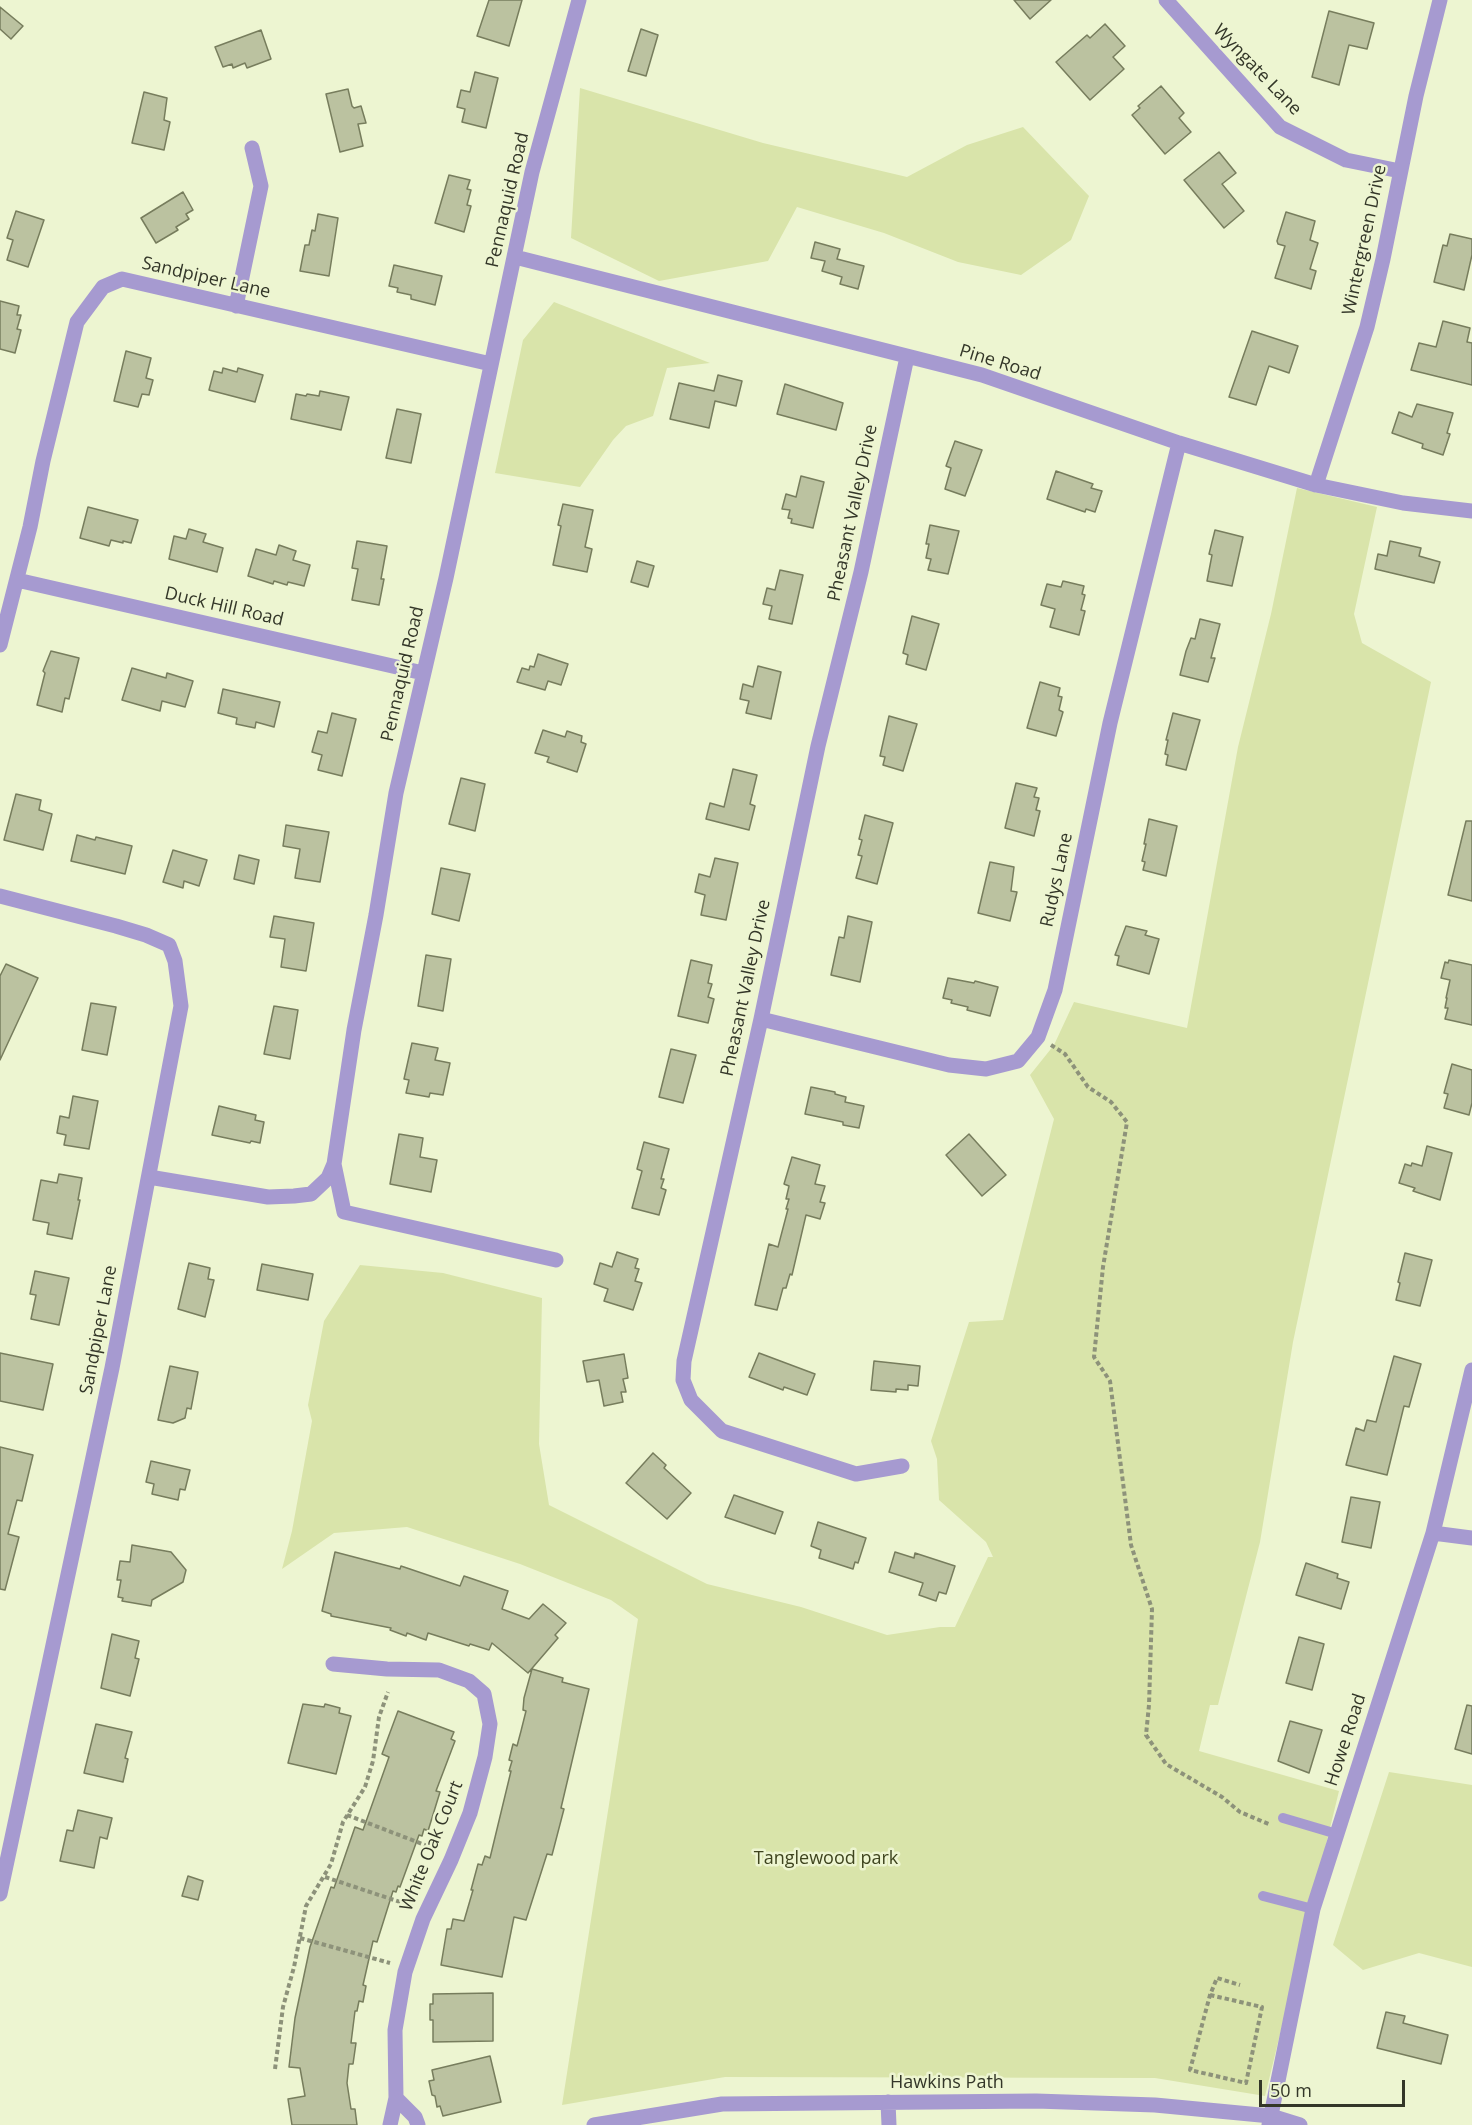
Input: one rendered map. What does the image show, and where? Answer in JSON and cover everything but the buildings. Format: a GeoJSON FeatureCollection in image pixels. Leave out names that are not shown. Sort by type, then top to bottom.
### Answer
{"type":"FeatureCollection","features":[{"type":"Feature","properties":{"kind":"street","name":"Pennaquid Road"},"geometry":{"type":"LineString","coordinates":[[149,1177],[268,1197],[294,1196],[311,1194],[328,1178],[334,1164],[354,1030],[396,793],[446,578],[532,172],[579,0]]}},
{"type":"Feature","properties":{"kind":"street","name":"Wyngate Lane"},"geometry":{"type":"LineString","coordinates":[[1166,0],[1280,127],[1346,160],[1400,171]]}},
{"type":"Feature","properties":{"kind":"street","name":"Wintergreen Drive"},"geometry":{"type":"LineString","coordinates":[[1316,485],[1367,327],[1440,0]]}},
{"type":"Feature","properties":{"kind":"street"},"geometry":{"type":"LineString","coordinates":[[236,306],[261,186],[252,148]]}},
{"type":"Feature","properties":{"kind":"street","name":"Pine Road"},"geometry":{"type":"LineString","coordinates":[[515,257],[982,375],[1179,443],[1316,485],[1403,502],[1472,511]]}},
{"type":"Feature","properties":{"kind":"street","name":"Sandpiper Lane"},"geometry":{"type":"LineString","coordinates":[[0,645],[77,322],[103,287],[122,279],[491,364]]}},
{"type":"Feature","properties":{"kind":"street","name":"Pheasant Valley Drive"},"geometry":{"type":"LineString","coordinates":[[902,1466],[856,1474],[722,1431],[691,1400],[683,1380],[688,1338],[761,1019],[818,746],[861,572],[907,357]]}},
{"type":"Feature","properties":{"kind":"street","name":"Rudys Lane"},"geometry":{"type":"LineString","coordinates":[[761,1019],[949,1065],[986,1069],[1018,1061],[1038,1036],[1054,990],[1110,723],[1179,443]]}},
{"type":"Feature","properties":{"kind":"street","name":"Duck Hill Road"},"geometry":{"type":"LineString","coordinates":[[17,580],[423,673]]}},
{"type":"Feature","properties":{"kind":"street","name":"Sandpiper Lane"},"geometry":{"type":"LineString","coordinates":[[0,896],[116,926],[146,935],[168,945],[175,961],[181,1006],[110,1380],[0,1894]]}},
{"type":"Feature","properties":{"kind":"street"},"geometry":{"type":"LineString","coordinates":[[334,1164],[344,1212],[556,1260]]}},
{"type":"Feature","properties":{"kind":"street","name":"Howe Road"},"geometry":{"type":"LineString","coordinates":[[1270,2121],[1313,1909],[1433,1533],[1472,1370]]}},
{"type":"Feature","properties":{"kind":"street"},"geometry":{"type":"LineString","coordinates":[[1433,1533],[1472,1538]]}},
{"type":"Feature","properties":{"kind":"street","name":"White Oak Court"},"geometry":{"type":"LineString","coordinates":[[333,1664],[387,1669],[439,1670],[469,1681],[484,1694],[490,1724],[485,1757],[470,1814],[423,1919],[405,1972],[395,2030],[396,2098],[390,2125]]}},
{"type":"Feature","properties":{"kind":"street"},"geometry":{"type":"LineString","coordinates":[[396,2098],[415,2117],[418,2125]]}},
{"type":"Feature","properties":{"kind":"street","name":"Hawkins Path"},"geometry":{"type":"LineString","coordinates":[[594,2125],[722,2104],[1036,2101],[1155,2105],[1300,2125]]}},
{"type":"Feature","properties":{"kind":"street"},"geometry":{"type":"LineString","coordinates":[[888,2103],[889,2125]]}},
{"type":"Feature","properties":{"kind":"lane"},"geometry":{"type":"LineString","coordinates":[[1282,1824],[1337,1834]]}},
{"type":"Feature","properties":{"kind":"lane"},"geometry":{"type":"LineString","coordinates":[[1263,1896],[1313,1909]]}},
{"type":"Feature","properties":{"kind":"path"},"geometry":{"type":"LineString","coordinates":[[1038,1036],[1065,1054],[1088,1087],[1111,1102],[1127,1122],[1103,1267],[1094,1357],[1110,1382],[1131,1545],[1152,1609],[1146,1735],[1166,1764],[1222,1797],[1240,1812],[1282,1824]]}},
{"type":"Feature","properties":{"kind":"path"},"geometry":{"type":"LineString","coordinates":[[275,2069],[283,2007],[306,1906],[325,1877],[335,1854],[343,1822],[365,1787],[373,1761],[379,1717],[388,1692]]}},
{"type":"Feature","properties":{"kind":"path"},"geometry":{"type":"LineString","coordinates":[[347,1815],[440,1851]]}},
{"type":"Feature","properties":{"kind":"path"},"geometry":{"type":"LineString","coordinates":[[325,1877],[415,1907]]}},
{"type":"Feature","properties":{"kind":"path"},"geometry":{"type":"LineString","coordinates":[[300,1938],[390,1963]]}},
{"type":"Feature","properties":{"kind":"path"},"geometry":{"type":"LineString","coordinates":[[1210,1995],[1262,2007],[1246,2083],[1190,2070],[1210,1995],[1217,1978],[1240,1985]]}},
{"type":"Feature","properties":{"kind":"green space"},"geometry":{"type":"Polygon","coordinates":[[[580,88],[763,143],[907,177],[967,145],[1023,127],[1089,196],[1071,240],[1021,275],[958,262],[884,233],[797,207],[768,261],[659,281],[571,238],[580,88]]]}},
{"type":"Feature","properties":{"kind":"green space"},"geometry":{"type":"Polygon","coordinates":[[[554,302],[710,363],[667,368],[653,416],[626,426],[613,440],[580,487],[495,473],[523,340],[554,302]]]}},
{"type":"Feature","properties":{"kind":"green space","name":"Tanglewood park"},"geometry":{"type":"Polygon","coordinates":[[[1297,488],[1377,507],[1354,614],[1362,643],[1431,682],[1293,1342],[1260,1542],[1218,1705],[1210,1705],[1199,1751],[1339,1791],[1265,2096],[1155,2078],[725,2077],[562,2105],[638,1619],[611,1600],[520,1564],[407,1527],[334,1533],[282,1569],[292,1531],[312,1421],[308,1405],[324,1321],[360,1265],[443,1273],[542,1298],[539,1444],[549,1505],[707,1584],[801,1607],[887,1635],[955,1627],[988,1557],[993,1557],[986,1542],[939,1500],[937,1459],[931,1441],[969,1322],[1003,1320],[1054,1119],[1030,1075],[1054,1045],[1074,1002],[1187,1028],[1238,747],[1271,614],[1297,488]]]}},
{"type":"Feature","properties":{"kind":"green space"},"geometry":{"type":"Polygon","coordinates":[[[1389,1772],[1472,1785],[1472,1967],[1419,1953],[1363,1970],[1333,1945],[1389,1772]]]}}]}
